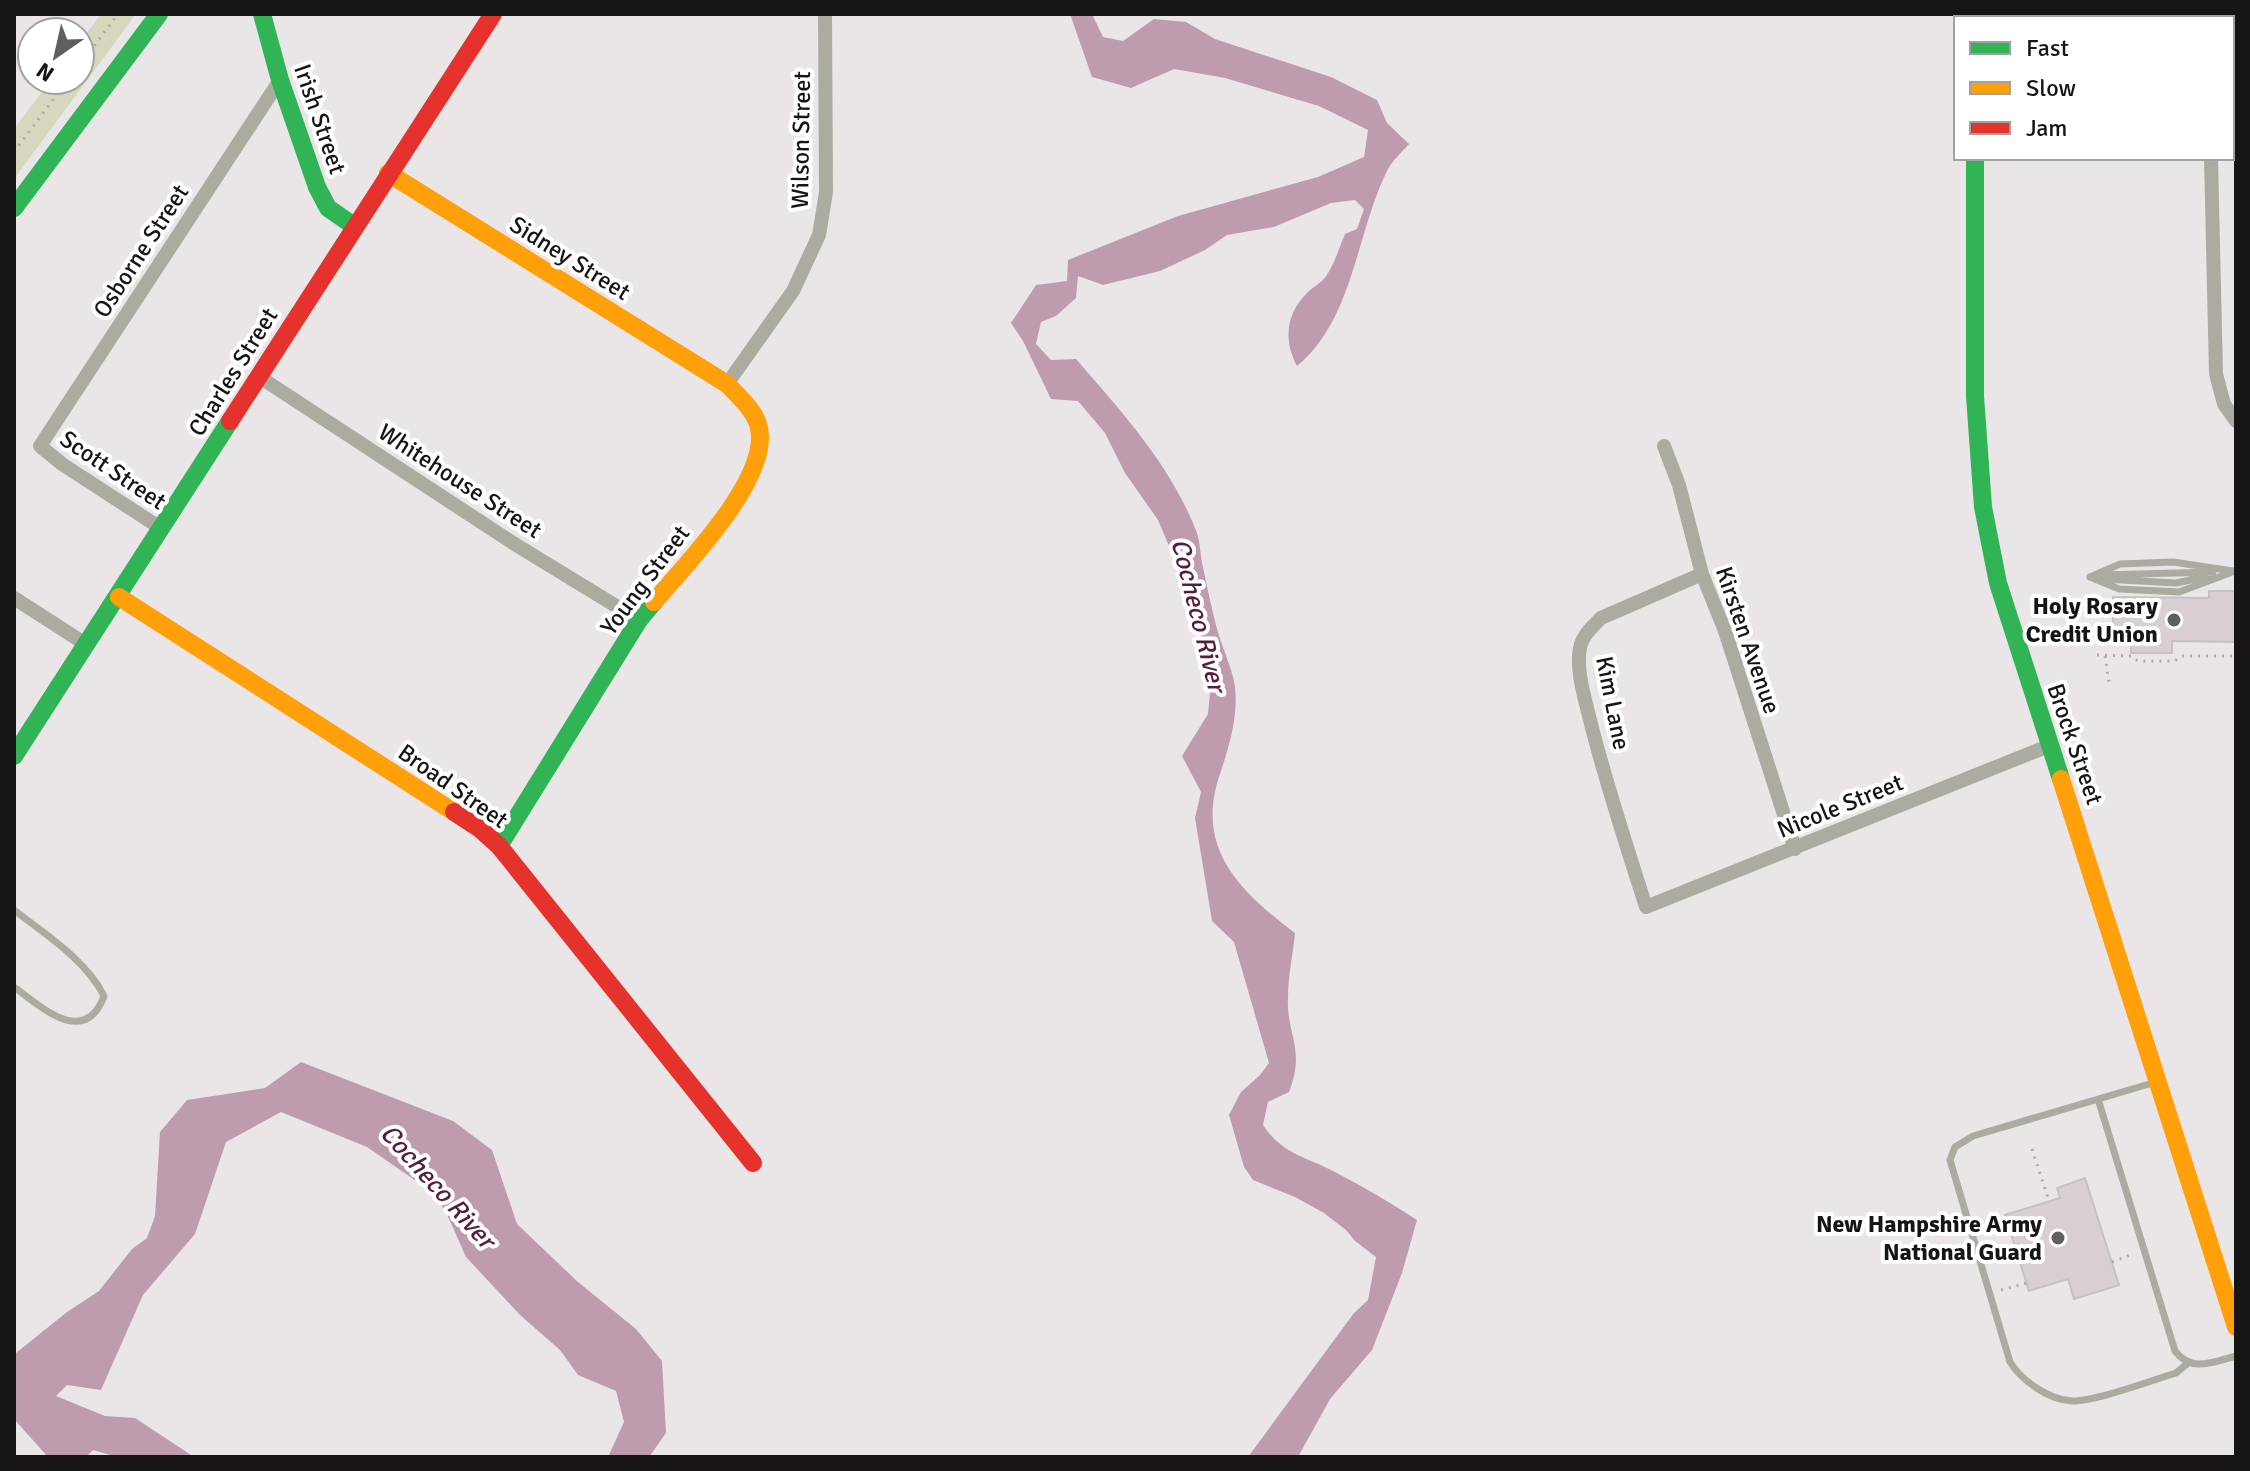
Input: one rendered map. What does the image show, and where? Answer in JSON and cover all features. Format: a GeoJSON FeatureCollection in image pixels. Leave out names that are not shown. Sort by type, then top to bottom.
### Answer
{"type":"FeatureCollection","features":[{"type":"Feature","properties":{"kind":"street"},"geometry":{"type":"LineString","coordinates":[[14,208],[159,14]]}},
{"type":"Feature","properties":{"kind":"street","name":"Irish Street"},"geometry":{"type":"LineString","coordinates":[[262,14],[280,80],[317,187],[328,208],[354,226]]}},
{"type":"Feature","properties":{"kind":"street","name":"Charles Street"},"geometry":{"type":"LineString","coordinates":[[14,756],[493,14]]}},
{"type":"Feature","properties":{"kind":"street","name":"Wilson Street"},"geometry":{"type":"LineString","coordinates":[[727,384],[793,291],[819,235],[826,192],[825,14]]}},
{"type":"Feature","properties":{"kind":"street","name":"Osborne Street"},"geometry":{"type":"LineString","coordinates":[[40,446],[280,80]]}},
{"type":"Feature","properties":{"kind":"street","name":"Brock Street"},"geometry":{"type":"LineString","coordinates":[[1975,160],[1975,396],[1983,507],[1998,583],[2236,1327]]}},
{"type":"Feature","properties":{"kind":"street"},"geometry":{"type":"LineString","coordinates":[[2211,160],[2216,374],[2224,404],[2236,421]]}},
{"type":"Feature","properties":{"kind":"street","name":"Sidney Street"},"geometry":{"type":"LineString","coordinates":[[388,173],[727,384]]}},
{"type":"Feature","properties":{"kind":"street","name":"Whitehouse Street"},"geometry":{"type":"LineString","coordinates":[[258,376],[513,543],[639,620]]}},
{"type":"Feature","properties":{"kind":"street","name":"Young Street"},"geometry":{"type":"LineString","coordinates":[[499,846],[639,620],[707,538],[744,488],[754,469],[761,448],[759,425],[727,384]]}},
{"type":"Feature","properties":{"kind":"street","name":"Scott Street"},"geometry":{"type":"LineString","coordinates":[[40,446],[162,529]]}},
{"type":"Feature","properties":{"kind":"street","name":"Kirsten Avenue"},"geometry":{"type":"LineString","coordinates":[[1664,446],[1679,485],[1702,574],[1725,631],[1795,849]]}},
{"type":"Feature","properties":{"kind":"street","name":"Kim Lane"},"geometry":{"type":"LineString","coordinates":[[1646,907],[1595,740],[1579,659],[1581,643],[1589,629],[1601,618],[1702,574]]}},
{"type":"Feature","properties":{"kind":"street","name":"Broad Street"},"geometry":{"type":"LineString","coordinates":[[119,597],[480,829],[499,846],[753,1163]]}},
{"type":"Feature","properties":{"kind":"street"},"geometry":{"type":"LineString","coordinates":[[14,598],[87,645]]}},
{"type":"Feature","properties":{"kind":"street","name":"Nicole Street"},"geometry":{"type":"LineString","coordinates":[[1646,907],[2051,745]]}},
{"type":"Feature","properties":{"kind":"lane"},"geometry":{"type":"LineString","coordinates":[[2173,562],[2235,571],[2176,583],[2120,582],[2090,577],[2120,564],[2173,562]]}},
{"type":"Feature","properties":{"kind":"lane"},"geometry":{"type":"LineString","coordinates":[[14,910],[81,965],[104,996],[93,1016],[81,1022],[68,1021],[50,1013],[14,987]]}},
{"type":"Feature","properties":{"kind":"lane"},"geometry":{"type":"LineString","coordinates":[[2159,1082],[1962,1140],[1951,1154],[1952,1170],[2010,1362],[2026,1382],[2059,1399],[2078,1401],[2176,1373],[2188,1363]]}},
{"type":"Feature","properties":{"kind":"lane"},"geometry":{"type":"LineString","coordinates":[[2098,1099],[2175,1351],[2188,1363],[2197,1365],[2236,1356]]}},
{"type":"Feature","properties":{"kind":"path"},"geometry":{"type":"LineString","coordinates":[[96,44],[118,14]]}},
{"type":"Feature","properties":{"kind":"path"},"geometry":{"type":"LineString","coordinates":[[14,152],[56,96]]}},
{"type":"Feature","properties":{"kind":"path"},"geometry":{"type":"LineString","coordinates":[[2097,655],[2131,656],[2138,661],[2174,661],[2183,656],[2236,656]]}},
{"type":"Feature","properties":{"kind":"path"},"geometry":{"type":"LineString","coordinates":[[2105,656],[2109,682]]}},
{"type":"Feature","properties":{"kind":"path"},"geometry":{"type":"LineString","coordinates":[[2032,1149],[2049,1201]]}},
{"type":"Feature","properties":{"kind":"path"},"geometry":{"type":"LineString","coordinates":[[2112,1262],[2133,1254]]}},
{"type":"Feature","properties":{"kind":"path"},"geometry":{"type":"LineString","coordinates":[[2001,1290],[2027,1283]]}},
{"type":"Feature","properties":{"kind":"green space"},"geometry":{"type":"Polygon","coordinates":[[[101,14],[136,14],[96,68],[96,21],[101,14]]]}},
{"type":"Feature","properties":{"kind":"green space"},"geometry":{"type":"Polygon","coordinates":[[[39,96],[75,96],[14,179],[14,129],[39,96]]]}},
{"type":"Feature","properties":{"kind":"water","name":"Cocheco River"},"geometry":{"type":"Polygon","coordinates":[[[1070,14],[1092,14],[1103,37],[1123,41],[1154,19],[1186,22],[1215,39],[1331,77],[1377,100],[1387,123],[1409,144],[1386,173],[1342,301],[1330,325],[1316,347],[1297,366],[1290,346],[1291,318],[1301,300],[1327,275],[1345,234],[1357,229],[1364,209],[1355,200],[1331,203],[1274,227],[1227,235],[1205,250],[1160,271],[1103,285],[1078,276],[1076,298],[1056,316],[1041,322],[1036,344],[1051,360],[1076,359],[1110,398],[1172,481],[1198,536],[1213,612],[1232,675],[1236,705],[1213,803],[1213,827],[1228,867],[1241,885],[1295,933],[1288,997],[1296,1053],[1294,1077],[1289,1092],[1268,1102],[1263,1125],[1278,1143],[1295,1154],[1356,1183],[1417,1220],[1402,1273],[1372,1350],[1330,1399],[1298,1457],[1248,1457],[1354,1313],[1368,1300],[1376,1257],[1324,1213],[1253,1180],[1244,1167],[1229,1115],[1241,1092],[1269,1063],[1234,942],[1212,921],[1195,818],[1201,792],[1182,756],[1208,714],[1212,672],[1188,591],[1158,520],[1125,473],[1105,433],[1078,401],[1051,399],[1011,323],[1036,285],[1067,281],[1068,260],[1178,216],[1318,177],[1364,157],[1368,130],[1319,106],[1225,78],[1174,69],[1131,88],[1092,77],[1070,14]]]}},
{"type":"Feature","properties":{"kind":"water","name":"Cocheco River"},"geometry":{"type":"Polygon","coordinates":[[[301,1062],[453,1121],[492,1150],[517,1224],[578,1282],[636,1329],[662,1361],[666,1433],[649,1457],[608,1457],[624,1422],[616,1391],[578,1375],[560,1350],[520,1315],[466,1257],[446,1212],[432,1192],[367,1147],[281,1112],[226,1142],[195,1234],[143,1295],[101,1390],[67,1385],[56,1396],[105,1416],[135,1418],[194,1457],[117,1457],[93,1450],[86,1457],[48,1457],[14,1419],[16,1353],[99,1291],[132,1249],[147,1238],[155,1216],[160,1132],[187,1100],[265,1088],[301,1062]]]}},
{"type":"Feature","properties":{"kind":"building","name":"Holy Rosary Credit Union"},"geometry":{"type":"Polygon","coordinates":[[[2209,591],[2236,591],[2236,642],[2172,641],[2172,653],[2131,653],[2131,643],[2113,643],[2113,597],[2209,598],[2209,591]]]}},
{"type":"Feature","properties":{"kind":"building","name":"New Hampshire Army National Guard"},"geometry":{"type":"Polygon","coordinates":[[[2085,1178],[2119,1285],[2074,1299],[2068,1279],[2029,1291],[2005,1215],[2060,1198],[2057,1188],[2085,1178]]]}},
{"type":"Feature","properties":{"kind":"traffic: fast"},"geometry":{"type":"LineString","coordinates":[[14,208],[159,14]]}},
{"type":"Feature","properties":{"kind":"traffic: fast"},"geometry":{"type":"LineString","coordinates":[[262,14],[280,80],[317,187],[328,208],[354,226]]}},
{"type":"Feature","properties":{"kind":"traffic: fast"},"geometry":{"type":"LineString","coordinates":[[1975,160],[1975,396],[1983,507],[1998,583],[2061,779]]}},
{"type":"Feature","properties":{"kind":"traffic: fast"},"geometry":{"type":"LineString","coordinates":[[14,756],[230,421]]}},
{"type":"Feature","properties":{"kind":"traffic: fast"},"geometry":{"type":"LineString","coordinates":[[499,846],[639,620],[654,602]]}},
{"type":"Feature","properties":{"kind":"traffic: slow"},"geometry":{"type":"LineString","coordinates":[[388,173],[727,384],[754,416],[759,428],[759,449],[752,471],[723,520],[654,602]]}},
{"type":"Feature","properties":{"kind":"traffic: slow"},"geometry":{"type":"LineString","coordinates":[[119,597],[454,812]]}},
{"type":"Feature","properties":{"kind":"traffic: slow"},"geometry":{"type":"LineString","coordinates":[[2061,779],[2236,1327]]}},
{"type":"Feature","properties":{"kind":"traffic: jam"},"geometry":{"type":"LineString","coordinates":[[230,421],[493,14]]}},
{"type":"Feature","properties":{"kind":"traffic: jam"},"geometry":{"type":"LineString","coordinates":[[454,812],[499,846],[753,1163]]}},
{"type":"Feature","properties":{"kind":"place","name":"Holy Rosary Credit Union"},"geometry":{"type":"Point","coordinates":[2174,620]}},
{"type":"Feature","properties":{"kind":"place","name":"New Hampshire Army National Guard"},"geometry":{"type":"Point","coordinates":[2058,1238]}}]}
